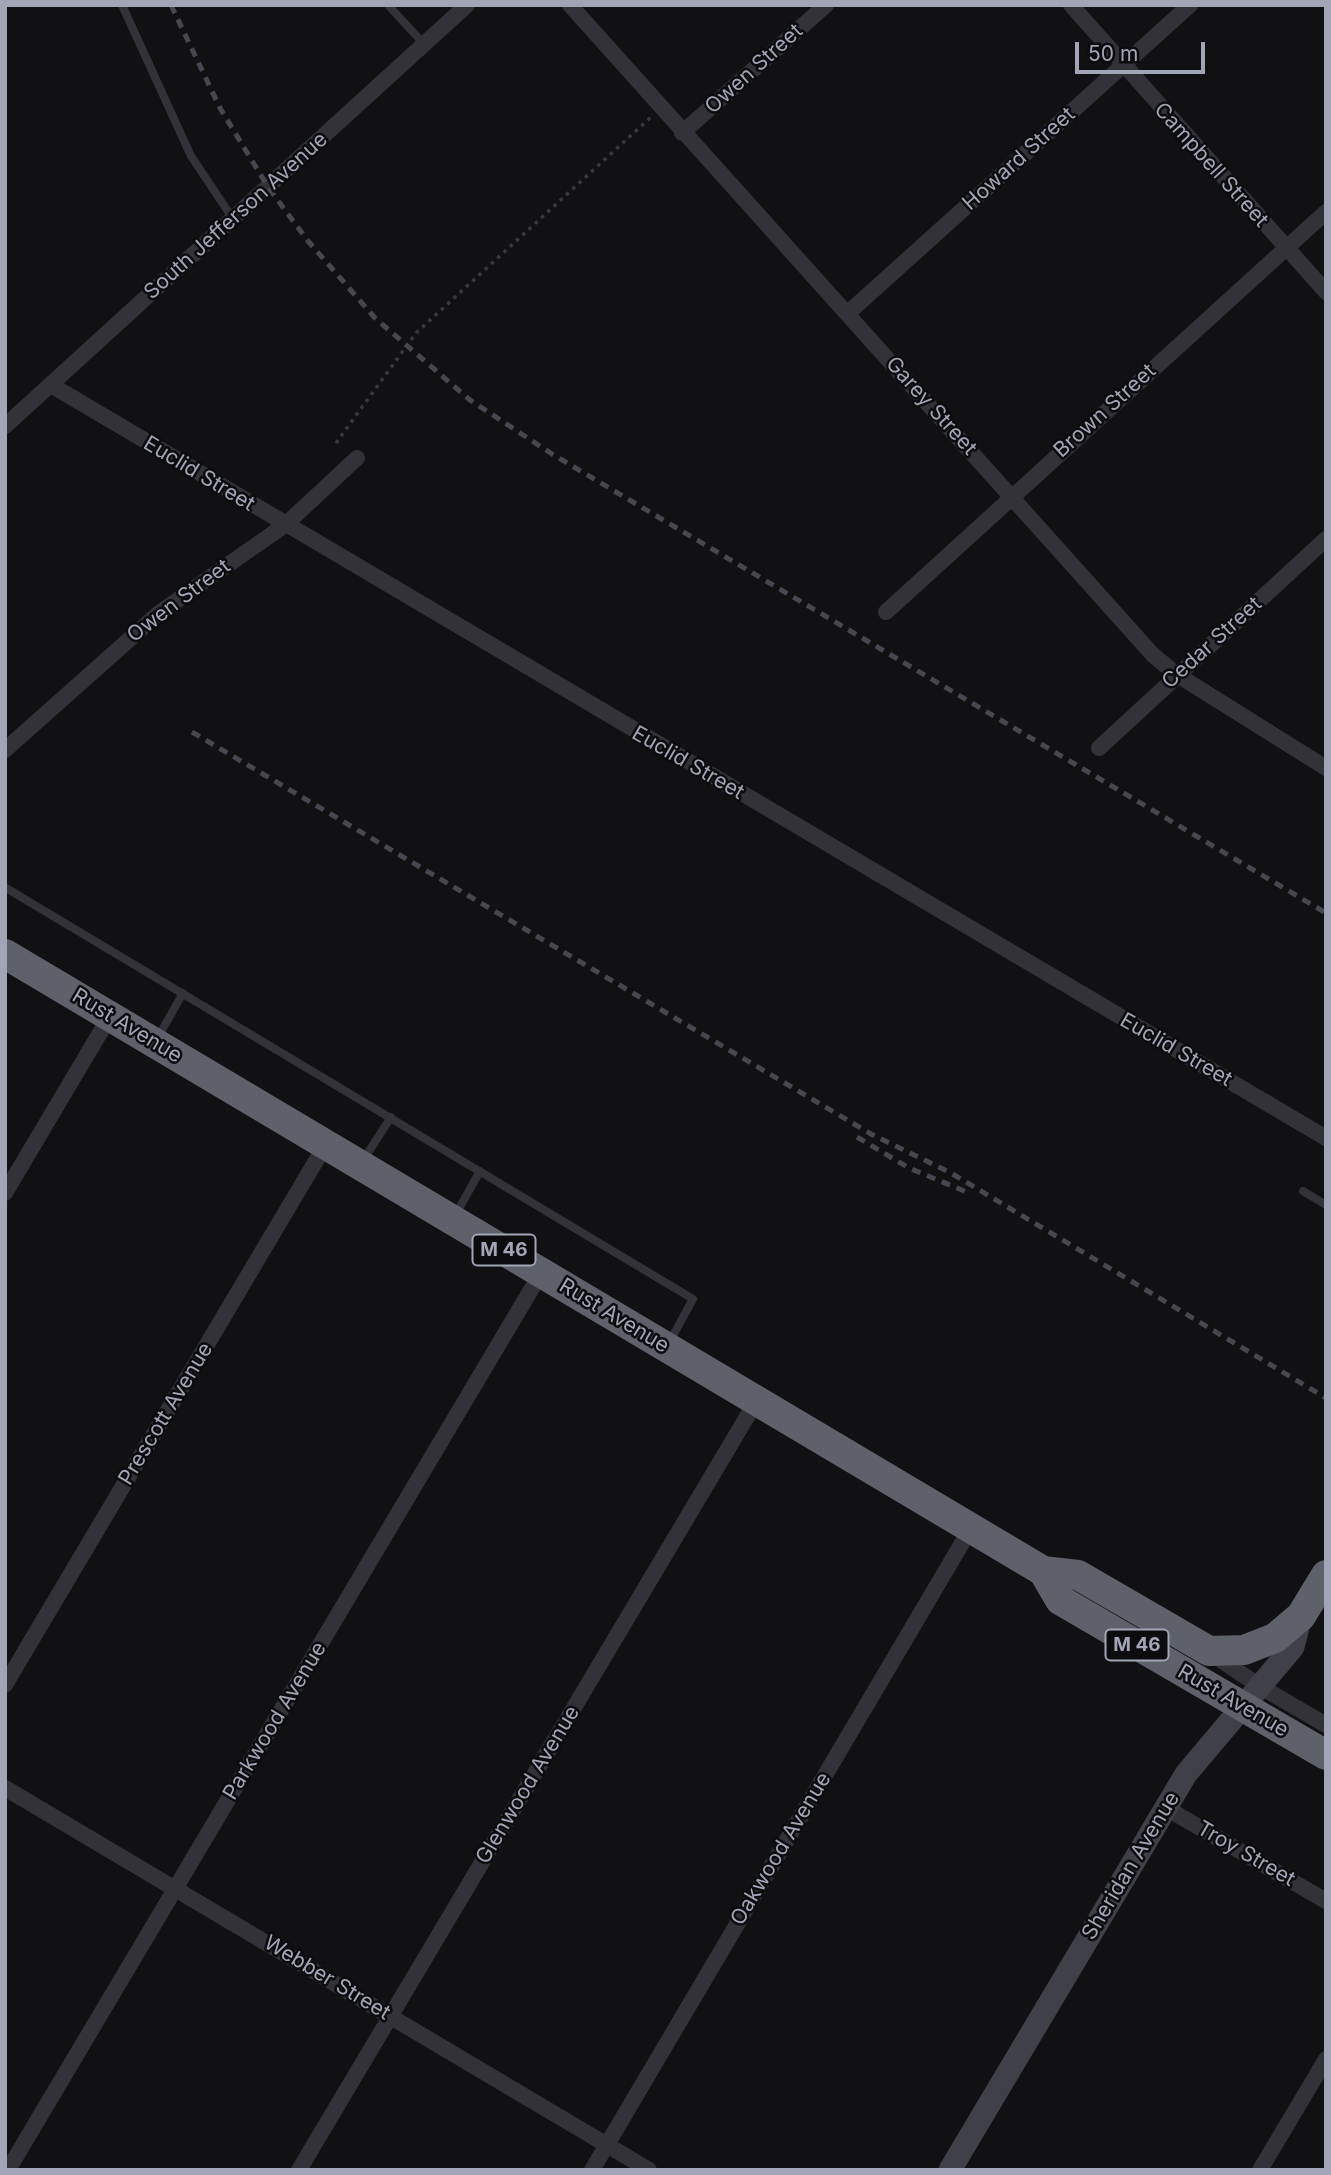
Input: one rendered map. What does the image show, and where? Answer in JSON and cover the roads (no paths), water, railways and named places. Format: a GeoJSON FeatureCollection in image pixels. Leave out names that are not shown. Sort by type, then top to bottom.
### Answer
{"type":"FeatureCollection","features":[{"type":"Feature","properties":{"kind":"highway","name":"Rust Avenue"},"geometry":{"type":"LineString","coordinates":[[5,954],[1043,1571],[1078,1575],[1209,1651]]}},
{"type":"Feature","properties":{"kind":"highway","name":"Rust Avenue"},"geometry":{"type":"LineString","coordinates":[[1043,1571],[1060,1600],[1251,1697],[1326,1755]]}},
{"type":"Feature","properties":{"kind":"highway","name":"Sheridan Avenue"},"geometry":{"type":"LineString","coordinates":[[1301,1616],[1326,1575]]}},
{"type":"Feature","properties":{"kind":"highway"},"geometry":{"type":"LineString","coordinates":[[1209,1651],[1244,1650],[1266,1643],[1301,1616]]}},
{"type":"Feature","properties":{"kind":"street","name":"South Jefferson Avenue"},"geometry":{"type":"LineString","coordinates":[[6,425],[467,5]]}},
{"type":"Feature","properties":{"kind":"street","name":"Garey Street"},"geometry":{"type":"LineString","coordinates":[[570,5],[1153,655],[1176,674],[1326,768]]}},
{"type":"Feature","properties":{"kind":"street","name":"Owen Street"},"geometry":{"type":"LineString","coordinates":[[682,133],[825,5]]}},
{"type":"Feature","properties":{"kind":"street","name":"Campbell Street"},"geometry":{"type":"LineString","coordinates":[[1071,5],[1326,292]]}},
{"type":"Feature","properties":{"kind":"street","name":"Howard Street"},"geometry":{"type":"LineString","coordinates":[[848,313],[1190,5]]}},
{"type":"Feature","properties":{"kind":"street","name":"Brown Street"},"geometry":{"type":"LineString","coordinates":[[886,612],[1326,212]]}},
{"type":"Feature","properties":{"kind":"street","name":"Euclid Street"},"geometry":{"type":"LineString","coordinates":[[51,385],[1326,1138]]}},
{"type":"Feature","properties":{"kind":"street","name":"Owen Street"},"geometry":{"type":"LineString","coordinates":[[5,750],[159,613],[285,525],[358,458]]}},
{"type":"Feature","properties":{"kind":"street","name":"Cedar Street"},"geometry":{"type":"LineString","coordinates":[[1099,748],[1176,674],[1326,539]]}},
{"type":"Feature","properties":{"kind":"street"},"geometry":{"type":"LineString","coordinates":[[5,1193],[110,1016]]}},
{"type":"Feature","properties":{"kind":"street","name":"Prescott Avenue"},"geometry":{"type":"LineString","coordinates":[[5,1685],[326,1144]]}},
{"type":"Feature","properties":{"kind":"street","name":"Parkwood Avenue"},"geometry":{"type":"LineString","coordinates":[[8,2170],[541,1272]]}},
{"type":"Feature","properties":{"kind":"street","name":"Glenwood Avenue"},"geometry":{"type":"LineString","coordinates":[[299,2170],[757,1400]]}},
{"type":"Feature","properties":{"kind":"street","name":"Oakwood Avenue"},"geometry":{"type":"LineString","coordinates":[[592,2170],[971,1528]]}},
{"type":"Feature","properties":{"kind":"street","name":"Sheridan Avenue"},"geometry":{"type":"LineString","coordinates":[[950,2170],[1166,1808],[1204,1749],[1293,1647],[1301,1616]]}},
{"type":"Feature","properties":{"kind":"street","name":"Rust Avenue"},"geometry":{"type":"LineString","coordinates":[[1209,1651],[1251,1697],[1326,1725]]}},
{"type":"Feature","properties":{"kind":"street","name":"Webber Street"},"geometry":{"type":"LineString","coordinates":[[5,1788],[649,2170]]}},
{"type":"Feature","properties":{"kind":"street","name":"Troy Street"},"geometry":{"type":"LineString","coordinates":[[1166,1808],[1326,1900]]}},
{"type":"Feature","properties":{"kind":"street"},"geometry":{"type":"LineString","coordinates":[[1260,2170],[1326,2059]]}},
{"type":"Feature","properties":{"kind":"lane"},"geometry":{"type":"LineString","coordinates":[[122,5],[191,156],[233,219]]}},
{"type":"Feature","properties":{"kind":"lane"},"geometry":{"type":"LineString","coordinates":[[388,5],[424,44]]}},
{"type":"Feature","properties":{"kind":"lane"},"geometry":{"type":"LineString","coordinates":[[5,890],[6,888],[183,993],[693,1299],[666,1347]]}},
{"type":"Feature","properties":{"kind":"lane"},"geometry":{"type":"LineString","coordinates":[[155,1043],[183,993]]}},
{"type":"Feature","properties":{"kind":"lane"},"geometry":{"type":"LineString","coordinates":[[361,1165],[391,1117]]}},
{"type":"Feature","properties":{"kind":"lane"},"geometry":{"type":"LineString","coordinates":[[453,1220],[480,1171]]}},
{"type":"Feature","properties":{"kind":"lane"},"geometry":{"type":"LineString","coordinates":[[1303,1191],[1326,1205]]}},
{"type":"Feature","properties":{"kind":"railway"},"geometry":{"type":"LineString","coordinates":[[171,5],[220,108],[268,187],[308,241],[375,318],[470,400],[552,454],[1326,913]]}},
{"type":"Feature","properties":{"kind":"railway"},"geometry":{"type":"LineString","coordinates":[[192,732],[871,1134],[951,1173],[1326,1398]]}},
{"type":"Feature","properties":{"kind":"railway"},"geometry":{"type":"LineString","coordinates":[[857,1137],[909,1168],[969,1193]]}}]}
